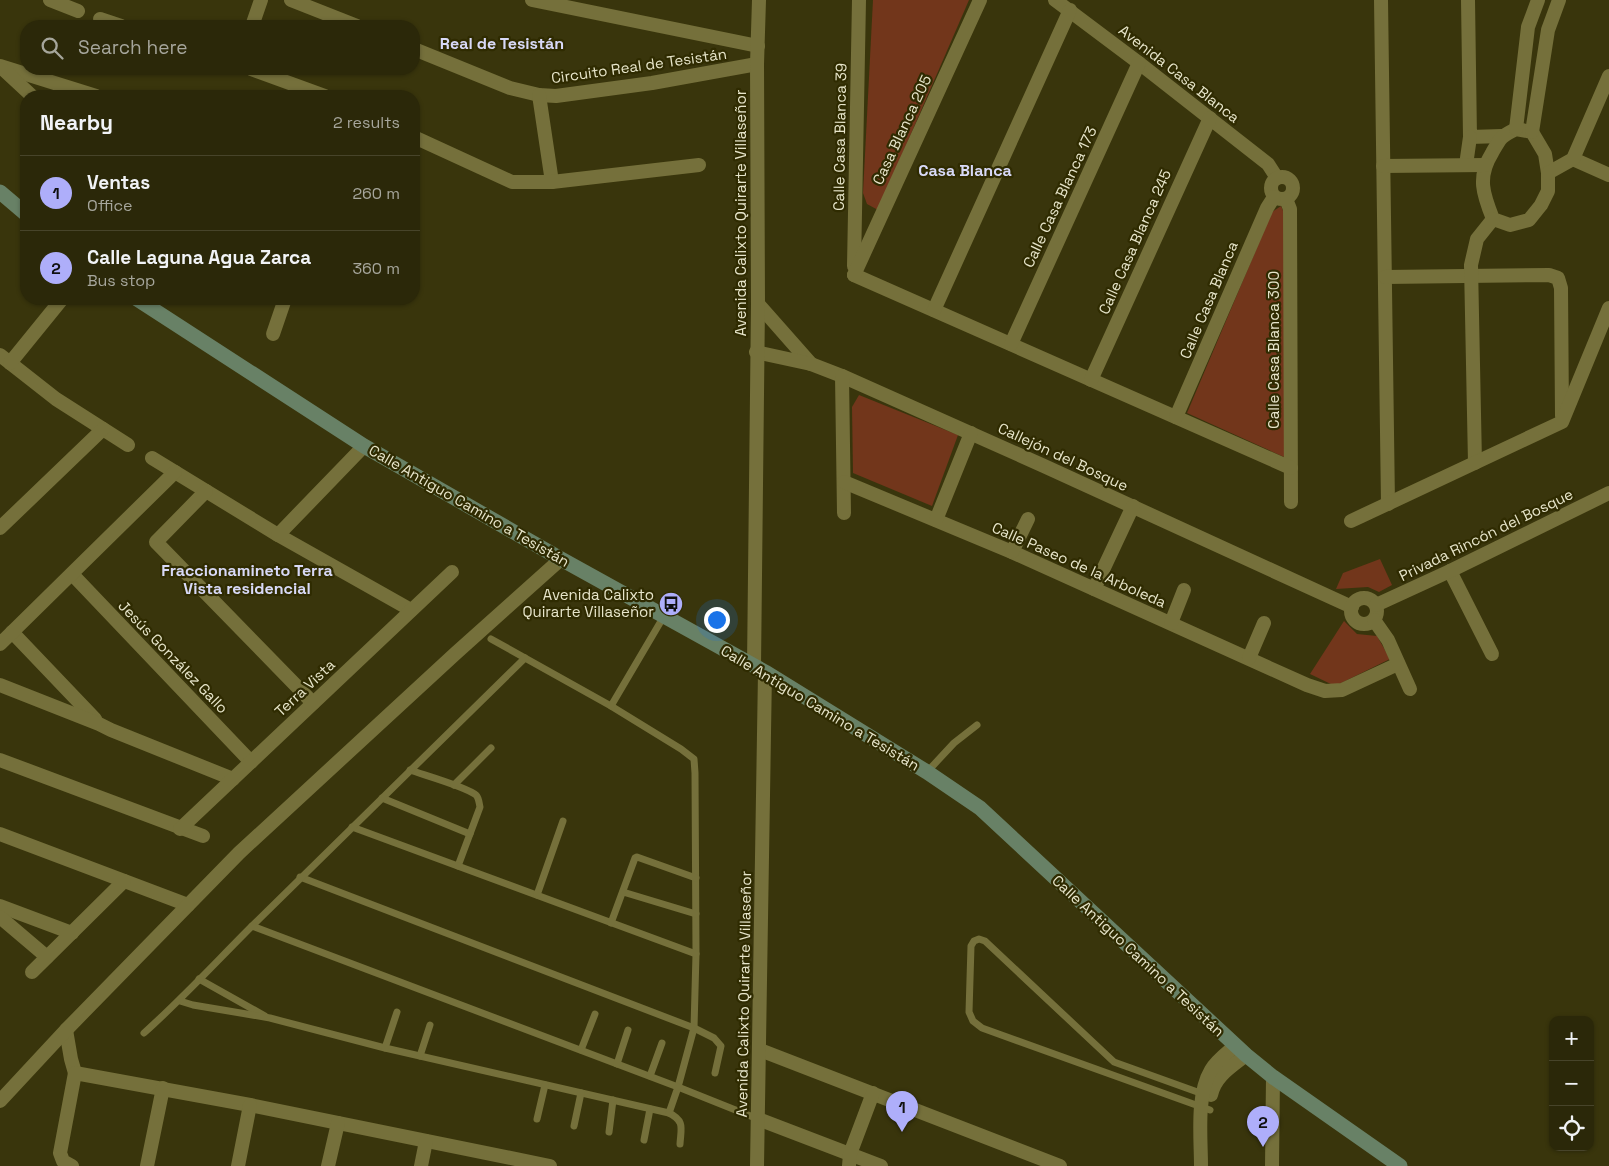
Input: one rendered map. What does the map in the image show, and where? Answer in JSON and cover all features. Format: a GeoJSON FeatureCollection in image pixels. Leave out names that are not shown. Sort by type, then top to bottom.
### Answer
{"type":"FeatureCollection","features":[{"type":"Feature","properties":{"kind":"street"},"geometry":{"type":"LineString","coordinates":[[50,0],[78,11]]}},
{"type":"Feature","properties":{"kind":"street"},"geometry":{"type":"LineString","coordinates":[[254,20],[261,0]]}},
{"type":"Feature","properties":{"kind":"street"},"geometry":{"type":"LineString","coordinates":[[291,0],[342,20]]}},
{"type":"Feature","properties":{"kind":"street","name":"Circuito Real de Tesistán"},"geometry":{"type":"LineString","coordinates":[[532,0],[571,4],[758,46]]}},
{"type":"Feature","properties":{"kind":"street","name":"Avenida Calixto Quirarte Villaseñor"},"geometry":{"type":"LineString","coordinates":[[757,1166],[760,1050],[756,352],[758,304],[757,64],[759,0]]}},
{"type":"Feature","properties":{"kind":"street","name":"Calle Casa Blanca 39"},"geometry":{"type":"LineString","coordinates":[[854,274],[859,0]]}},
{"type":"Feature","properties":{"kind":"street","name":"Casa Blanca 205"},"geometry":{"type":"LineString","coordinates":[[854,274],[980,0]]}},
{"type":"Feature","properties":{"kind":"street","name":"Avenida Casa Blanca"},"geometry":{"type":"LineString","coordinates":[[1056,0],[1268,164],[1277,178]]}},
{"type":"Feature","properties":{"kind":"street"},"geometry":{"type":"LineString","coordinates":[[1381,0],[1388,504]]}},
{"type":"Feature","properties":{"kind":"street"},"geometry":{"type":"LineString","coordinates":[[1466,165],[1470,137],[1468,0]]}},
{"type":"Feature","properties":{"kind":"street"},"geometry":{"type":"LineString","coordinates":[[1516,129],[1528,27],[1538,0]]}},
{"type":"Feature","properties":{"kind":"street"},"geometry":{"type":"LineString","coordinates":[[1502,136],[1485,164],[1482,183],[1485,201],[1493,219],[1510,225],[1529,220],[1542,204],[1548,192],[1545,154],[1532,132],[1548,30],[1559,0]]}},
{"type":"Feature","properties":{"kind":"street"},"geometry":{"type":"LineString","coordinates":[[934,310],[1070,10]]}},
{"type":"Feature","properties":{"kind":"street","name":"Circuito Real de Tesistán"},"geometry":{"type":"LineString","coordinates":[[420,51],[510,88],[539,96],[556,96],[652,83],[757,64]]}},
{"type":"Feature","properties":{"kind":"street","name":"Calle Casa Blanca 173"},"geometry":{"type":"LineString","coordinates":[[1011,344],[1139,63]]}},
{"type":"Feature","properties":{"kind":"street"},"geometry":{"type":"LineString","coordinates":[[0,67],[25,90]]}},
{"type":"Feature","properties":{"kind":"street"},"geometry":{"type":"LineString","coordinates":[[0,67],[20,73]]}},
{"type":"Feature","properties":{"kind":"street"},"geometry":{"type":"LineString","coordinates":[[26,75],[76,90]]}},
{"type":"Feature","properties":{"kind":"street"},"geometry":{"type":"LineString","coordinates":[[267,75],[308,90]]}},
{"type":"Feature","properties":{"kind":"street"},"geometry":{"type":"LineString","coordinates":[[1548,173],[1573,159],[1609,76]]}},
{"type":"Feature","properties":{"kind":"street"},"geometry":{"type":"LineString","coordinates":[[539,96],[552,182]]}},
{"type":"Feature","properties":{"kind":"street","name":"Calle Casa Blanca 245"},"geometry":{"type":"LineString","coordinates":[[1091,380],[1210,118]]}},
{"type":"Feature","properties":{"kind":"street"},"geometry":{"type":"LineString","coordinates":[[1470,137],[1502,136],[1516,129],[1532,132]]}},
{"type":"Feature","properties":{"kind":"street"},"geometry":{"type":"LineString","coordinates":[[420,140],[512,182],[552,182],[699,165]]}},
{"type":"Feature","properties":{"kind":"street"},"geometry":{"type":"LineString","coordinates":[[1573,159],[1609,175]]}},
{"type":"Feature","properties":{"kind":"street"},"geometry":{"type":"LineString","coordinates":[[1384,166],[1485,164]]}},
{"type":"Feature","properties":{"kind":"street"},"geometry":{"type":"LineString","coordinates":[[1286,177],[1292,184],[1292,192],[1280,198],[1270,189],[1273,180],[1286,177]]}},
{"type":"Feature","properties":{"kind":"street"},"geometry":{"type":"LineString","coordinates":[[0,192],[20,209]]}},
{"type":"Feature","properties":{"kind":"street","name":"Calle Casa Blanca"},"geometry":{"type":"LineString","coordinates":[[1176,417],[1267,208],[1280,198]]}},
{"type":"Feature","properties":{"kind":"street","name":"Calle Casa Blanca 300"},"geometry":{"type":"LineString","coordinates":[[1280,198],[1290,208],[1291,502]]}},
{"type":"Feature","properties":{"kind":"street"},"geometry":{"type":"LineString","coordinates":[[1475,463],[1471,265],[1477,239],[1493,219]]}},
{"type":"Feature","properties":{"kind":"street"},"geometry":{"type":"LineString","coordinates":[[854,274],[1291,468]]}},
{"type":"Feature","properties":{"kind":"street"},"geometry":{"type":"LineString","coordinates":[[1385,277],[1549,275],[1558,278],[1561,288],[1562,422]]}},
{"type":"Feature","properties":{"kind":"street"},"geometry":{"type":"LineString","coordinates":[[758,304],[811,364]]}},
{"type":"Feature","properties":{"kind":"street"},"geometry":{"type":"LineString","coordinates":[[56,305],[5,359],[56,399],[128,445]]}},
{"type":"Feature","properties":{"kind":"street","name":"Calle Antiguo Camino a Tesistán"},"geometry":{"type":"LineString","coordinates":[[146,305],[364,446],[561,559],[759,669],[927,772],[980,808],[1241,1050],[1273,1077],[1400,1166]]}},
{"type":"Feature","properties":{"kind":"street"},"geometry":{"type":"LineString","coordinates":[[273,334],[284,305]]}},
{"type":"Feature","properties":{"kind":"street"},"geometry":{"type":"LineString","coordinates":[[1351,521],[1562,422],[1609,308]]}},
{"type":"Feature","properties":{"kind":"street","name":"Callejón del Bosque"},"geometry":{"type":"LineString","coordinates":[[756,352],[811,364],[842,376],[1352,607]]}},
{"type":"Feature","properties":{"kind":"street"},"geometry":{"type":"LineString","coordinates":[[842,376],[844,513]]}},
{"type":"Feature","properties":{"kind":"street"},"geometry":{"type":"LineString","coordinates":[[0,528],[103,429]]}},
{"type":"Feature","properties":{"kind":"street"},"geometry":{"type":"LineString","coordinates":[[936,520],[971,433]]}},
{"type":"Feature","properties":{"kind":"street"},"geometry":{"type":"LineString","coordinates":[[278,534],[364,446]]}},
{"type":"Feature","properties":{"kind":"street"},"geometry":{"type":"LineString","coordinates":[[152,458],[278,534],[411,610]]}},
{"type":"Feature","properties":{"kind":"street"},"geometry":{"type":"LineString","coordinates":[[0,644],[175,472]]}},
{"type":"Feature","properties":{"kind":"street","name":"Calle Paseo de la Arboleda"},"geometry":{"type":"LineString","coordinates":[[844,482],[1012,552],[1307,685],[1325,691],[1342,690],[1398,664]]}},
{"type":"Feature","properties":{"kind":"street"},"geometry":{"type":"LineString","coordinates":[[206,490],[156,542],[313,703]]}},
{"type":"Feature","properties":{"kind":"street","name":"Privada Rincón del Bosque"},"geometry":{"type":"LineString","coordinates":[[1376,605],[1450,572],[1609,493]]}},
{"type":"Feature","properties":{"kind":"street"},"geometry":{"type":"LineString","coordinates":[[1094,589],[1132,506]]}},
{"type":"Feature","properties":{"kind":"street"},"geometry":{"type":"LineString","coordinates":[[1012,552],[1028,519]]}},
{"type":"Feature","properties":{"kind":"street"},"geometry":{"type":"LineString","coordinates":[[0,1101],[66,1030],[239,852],[561,559]]}},
{"type":"Feature","properties":{"kind":"street","name":"Terra Vista"},"geometry":{"type":"LineString","coordinates":[[180,829],[452,572]]}},
{"type":"Feature","properties":{"kind":"street"},"geometry":{"type":"LineString","coordinates":[[1450,572],[1492,654]]}},
{"type":"Feature","properties":{"kind":"street","name":"Jesús González Gallo"},"geometry":{"type":"LineString","coordinates":[[72,574],[251,762]]}},
{"type":"Feature","properties":{"kind":"street"},"geometry":{"type":"LineString","coordinates":[[1171,623],[1184,590]]}},
{"type":"Feature","properties":{"kind":"street"},"geometry":{"type":"LineString","coordinates":[[1368,599],[1376,605],[1377,610],[1374,620],[1365,624],[1355,621],[1351,612],[1352,607],[1358,600],[1368,599]]}},
{"type":"Feature","properties":{"kind":"street"},"geometry":{"type":"LineString","coordinates":[[1374,620],[1388,640],[1410,689]]}},
{"type":"Feature","properties":{"kind":"street"},"geometry":{"type":"LineString","coordinates":[[1249,658],[1264,623]]}},
{"type":"Feature","properties":{"kind":"street"},"geometry":{"type":"LineString","coordinates":[[12,632],[99,724]]}},
{"type":"Feature","properties":{"kind":"street"},"geometry":{"type":"LineString","coordinates":[[0,685],[233,779]]}},
{"type":"Feature","properties":{"kind":"street"},"geometry":{"type":"LineString","coordinates":[[0,760],[180,829],[203,836]]}},
{"type":"Feature","properties":{"kind":"street"},"geometry":{"type":"LineString","coordinates":[[0,834],[188,905]]}},
{"type":"Feature","properties":{"kind":"street"},"geometry":{"type":"LineString","coordinates":[[32,972],[124,881]]}},
{"type":"Feature","properties":{"kind":"street"},"geometry":{"type":"LineString","coordinates":[[0,906],[72,933]]}},
{"type":"Feature","properties":{"kind":"street"},"geometry":{"type":"LineString","coordinates":[[0,917],[47,957]]}},
{"type":"Feature","properties":{"kind":"street"},"geometry":{"type":"LineString","coordinates":[[66,1030],[75,1072],[60,1153],[63,1161],[72,1166]]}},
{"type":"Feature","properties":{"kind":"street"},"geometry":{"type":"LineString","coordinates":[[760,1050],[1060,1166]]}},
{"type":"Feature","properties":{"kind":"street"},"geometry":{"type":"LineString","coordinates":[[1210,1166],[1206,1102],[1203,1086],[1211,1070],[1219,1060],[1241,1050]]}},
{"type":"Feature","properties":{"kind":"street"},"geometry":{"type":"LineString","coordinates":[[75,1072],[426,1141],[511,1162],[550,1166]]}},
{"type":"Feature","properties":{"kind":"street"},"geometry":{"type":"LineString","coordinates":[[1272,1166],[1273,1077]]}},
{"type":"Feature","properties":{"kind":"street"},"geometry":{"type":"LineString","coordinates":[[147,1166],[163,1088]]}},
{"type":"Feature","properties":{"kind":"street"},"geometry":{"type":"LineString","coordinates":[[850,1160],[873,1093]]}},
{"type":"Feature","properties":{"kind":"street"},"geometry":{"type":"LineString","coordinates":[[1201,1166],[1206,1102]]}},
{"type":"Feature","properties":{"kind":"street"},"geometry":{"type":"LineString","coordinates":[[238,1166],[250,1105]]}},
{"type":"Feature","properties":{"kind":"street"},"geometry":{"type":"LineString","coordinates":[[758,1119],[850,1160],[882,1166]]}},
{"type":"Feature","properties":{"kind":"street"},"geometry":{"type":"LineString","coordinates":[[328,1166],[338,1123]]}},
{"type":"Feature","properties":{"kind":"street"},"geometry":{"type":"LineString","coordinates":[[421,1166],[426,1141]]}},
{"type":"Feature","properties":{"kind":"lane"},"geometry":{"type":"LineString","coordinates":[[611,706],[664,616]]}},
{"type":"Feature","properties":{"kind":"lane"},"geometry":{"type":"LineString","coordinates":[[492,639],[611,706],[694,759],[696,773],[694,1028],[669,1113]]}},
{"type":"Feature","properties":{"kind":"lane"},"geometry":{"type":"LineString","coordinates":[[144,1033],[180,1001],[199,979],[300,877],[525,658]]}},
{"type":"Feature","properties":{"kind":"lane"},"geometry":{"type":"LineString","coordinates":[[927,772],[954,742],[977,724]]}},
{"type":"Feature","properties":{"kind":"lane"},"geometry":{"type":"LineString","coordinates":[[454,785],[491,748]]}},
{"type":"Feature","properties":{"kind":"lane"},"geometry":{"type":"LineString","coordinates":[[410,770],[454,785],[475,795],[479,801],[480,807],[458,866]]}},
{"type":"Feature","properties":{"kind":"lane"},"geometry":{"type":"LineString","coordinates":[[382,798],[470,834]]}},
{"type":"Feature","properties":{"kind":"lane"},"geometry":{"type":"LineString","coordinates":[[537,895],[563,821]]}},
{"type":"Feature","properties":{"kind":"lane"},"geometry":{"type":"LineString","coordinates":[[352,827],[696,954]]}},
{"type":"Feature","properties":{"kind":"lane"},"geometry":{"type":"LineString","coordinates":[[611,922],[635,858],[637,857],[696,878]]}},
{"type":"Feature","properties":{"kind":"lane"},"geometry":{"type":"LineString","coordinates":[[300,877],[694,1028],[714,1038],[721,1046],[715,1072]]}},
{"type":"Feature","properties":{"kind":"lane"},"geometry":{"type":"LineString","coordinates":[[623,892],[696,914]]}},
{"type":"Feature","properties":{"kind":"lane"},"geometry":{"type":"LineString","coordinates":[[252,926],[650,1076],[758,1119]]}},
{"type":"Feature","properties":{"kind":"lane"},"geometry":{"type":"LineString","coordinates":[[978,939],[985,941],[1114,1062],[1206,1102],[1110,1074],[982,1028],[973,1021],[970,1012],[972,946],[974,941],[978,939]]}},
{"type":"Feature","properties":{"kind":"lane"},"geometry":{"type":"LineString","coordinates":[[199,979],[270,1018]]}},
{"type":"Feature","properties":{"kind":"lane"},"geometry":{"type":"LineString","coordinates":[[180,1001],[270,1018],[385,1048],[669,1113],[678,1117],[681,1123],[680,1144]]}},
{"type":"Feature","properties":{"kind":"lane"},"geometry":{"type":"LineString","coordinates":[[385,1048],[397,1012]]}},
{"type":"Feature","properties":{"kind":"lane"},"geometry":{"type":"LineString","coordinates":[[581,1050],[595,1014]]}},
{"type":"Feature","properties":{"kind":"lane"},"geometry":{"type":"LineString","coordinates":[[420,1056],[430,1025]]}},
{"type":"Feature","properties":{"kind":"lane"},"geometry":{"type":"LineString","coordinates":[[617,1064],[628,1030]]}},
{"type":"Feature","properties":{"kind":"lane"},"geometry":{"type":"LineString","coordinates":[[650,1076],[662,1044]]}},
{"type":"Feature","properties":{"kind":"lane"},"geometry":{"type":"LineString","coordinates":[[1110,1074],[1114,1062]]}},
{"type":"Feature","properties":{"kind":"lane"},"geometry":{"type":"LineString","coordinates":[[537,1119],[545,1085]]}},
{"type":"Feature","properties":{"kind":"lane"},"geometry":{"type":"LineString","coordinates":[[574,1126],[581,1093]]}},
{"type":"Feature","properties":{"kind":"lane"},"geometry":{"type":"LineString","coordinates":[[609,1132],[613,1100]]}},
{"type":"Feature","properties":{"kind":"lane"},"geometry":{"type":"LineString","coordinates":[[644,1140],[650,1108]]}},
{"type":"Feature","properties":{"kind":"shaded area"},"geometry":{"type":"Polygon","coordinates":[[[873,0],[969,0],[878,210],[867,204],[863,193],[873,0]]]}},
{"type":"Feature","properties":{"kind":"shaded area"},"geometry":{"type":"Polygon","coordinates":[[[1281,206],[1284,213],[1284,457],[1187,413],[1272,212],[1281,206]]]}},
{"type":"Feature","properties":{"kind":"shaded area"},"geometry":{"type":"Polygon","coordinates":[[[859,395],[958,435],[932,506],[853,473],[852,407],[859,395]]]}},
{"type":"Feature","properties":{"kind":"shaded area"},"geometry":{"type":"Polygon","coordinates":[[[1380,559],[1392,585],[1379,592],[1368,587],[1336,589],[1343,573],[1380,559]]]}},
{"type":"Feature","properties":{"kind":"shaded area"},"geometry":{"type":"Polygon","coordinates":[[[1344,621],[1357,634],[1377,636],[1390,659],[1335,686],[1310,674],[1344,621]]]}},
{"type":"Feature","properties":{"kind":"place","name":"Avenida Calixto Quirarte Villaseñor"},"geometry":{"type":"Point","coordinates":[671,604]}},
{"type":"Feature","properties":{"kind":"place","name":"Ventas"},"geometry":{"type":"Point","coordinates":[902,1132]}},
{"type":"Feature","properties":{"kind":"place","name":"Calle Laguna Agua Zarca"},"geometry":{"type":"Point","coordinates":[1263,1147]}},
{"type":"Feature","properties":{"kind":"district","name":"Real de Tesistán"},"geometry":{"type":"Point","coordinates":[502,43]}},
{"type":"Feature","properties":{"kind":"district","name":"Casa Blanca"},"geometry":{"type":"Point","coordinates":[965,170]}},
{"type":"Feature","properties":{"kind":"district","name":"Fraccionamineto Terra Vista residencial"},"geometry":{"type":"Point","coordinates":[247,579]}}]}
